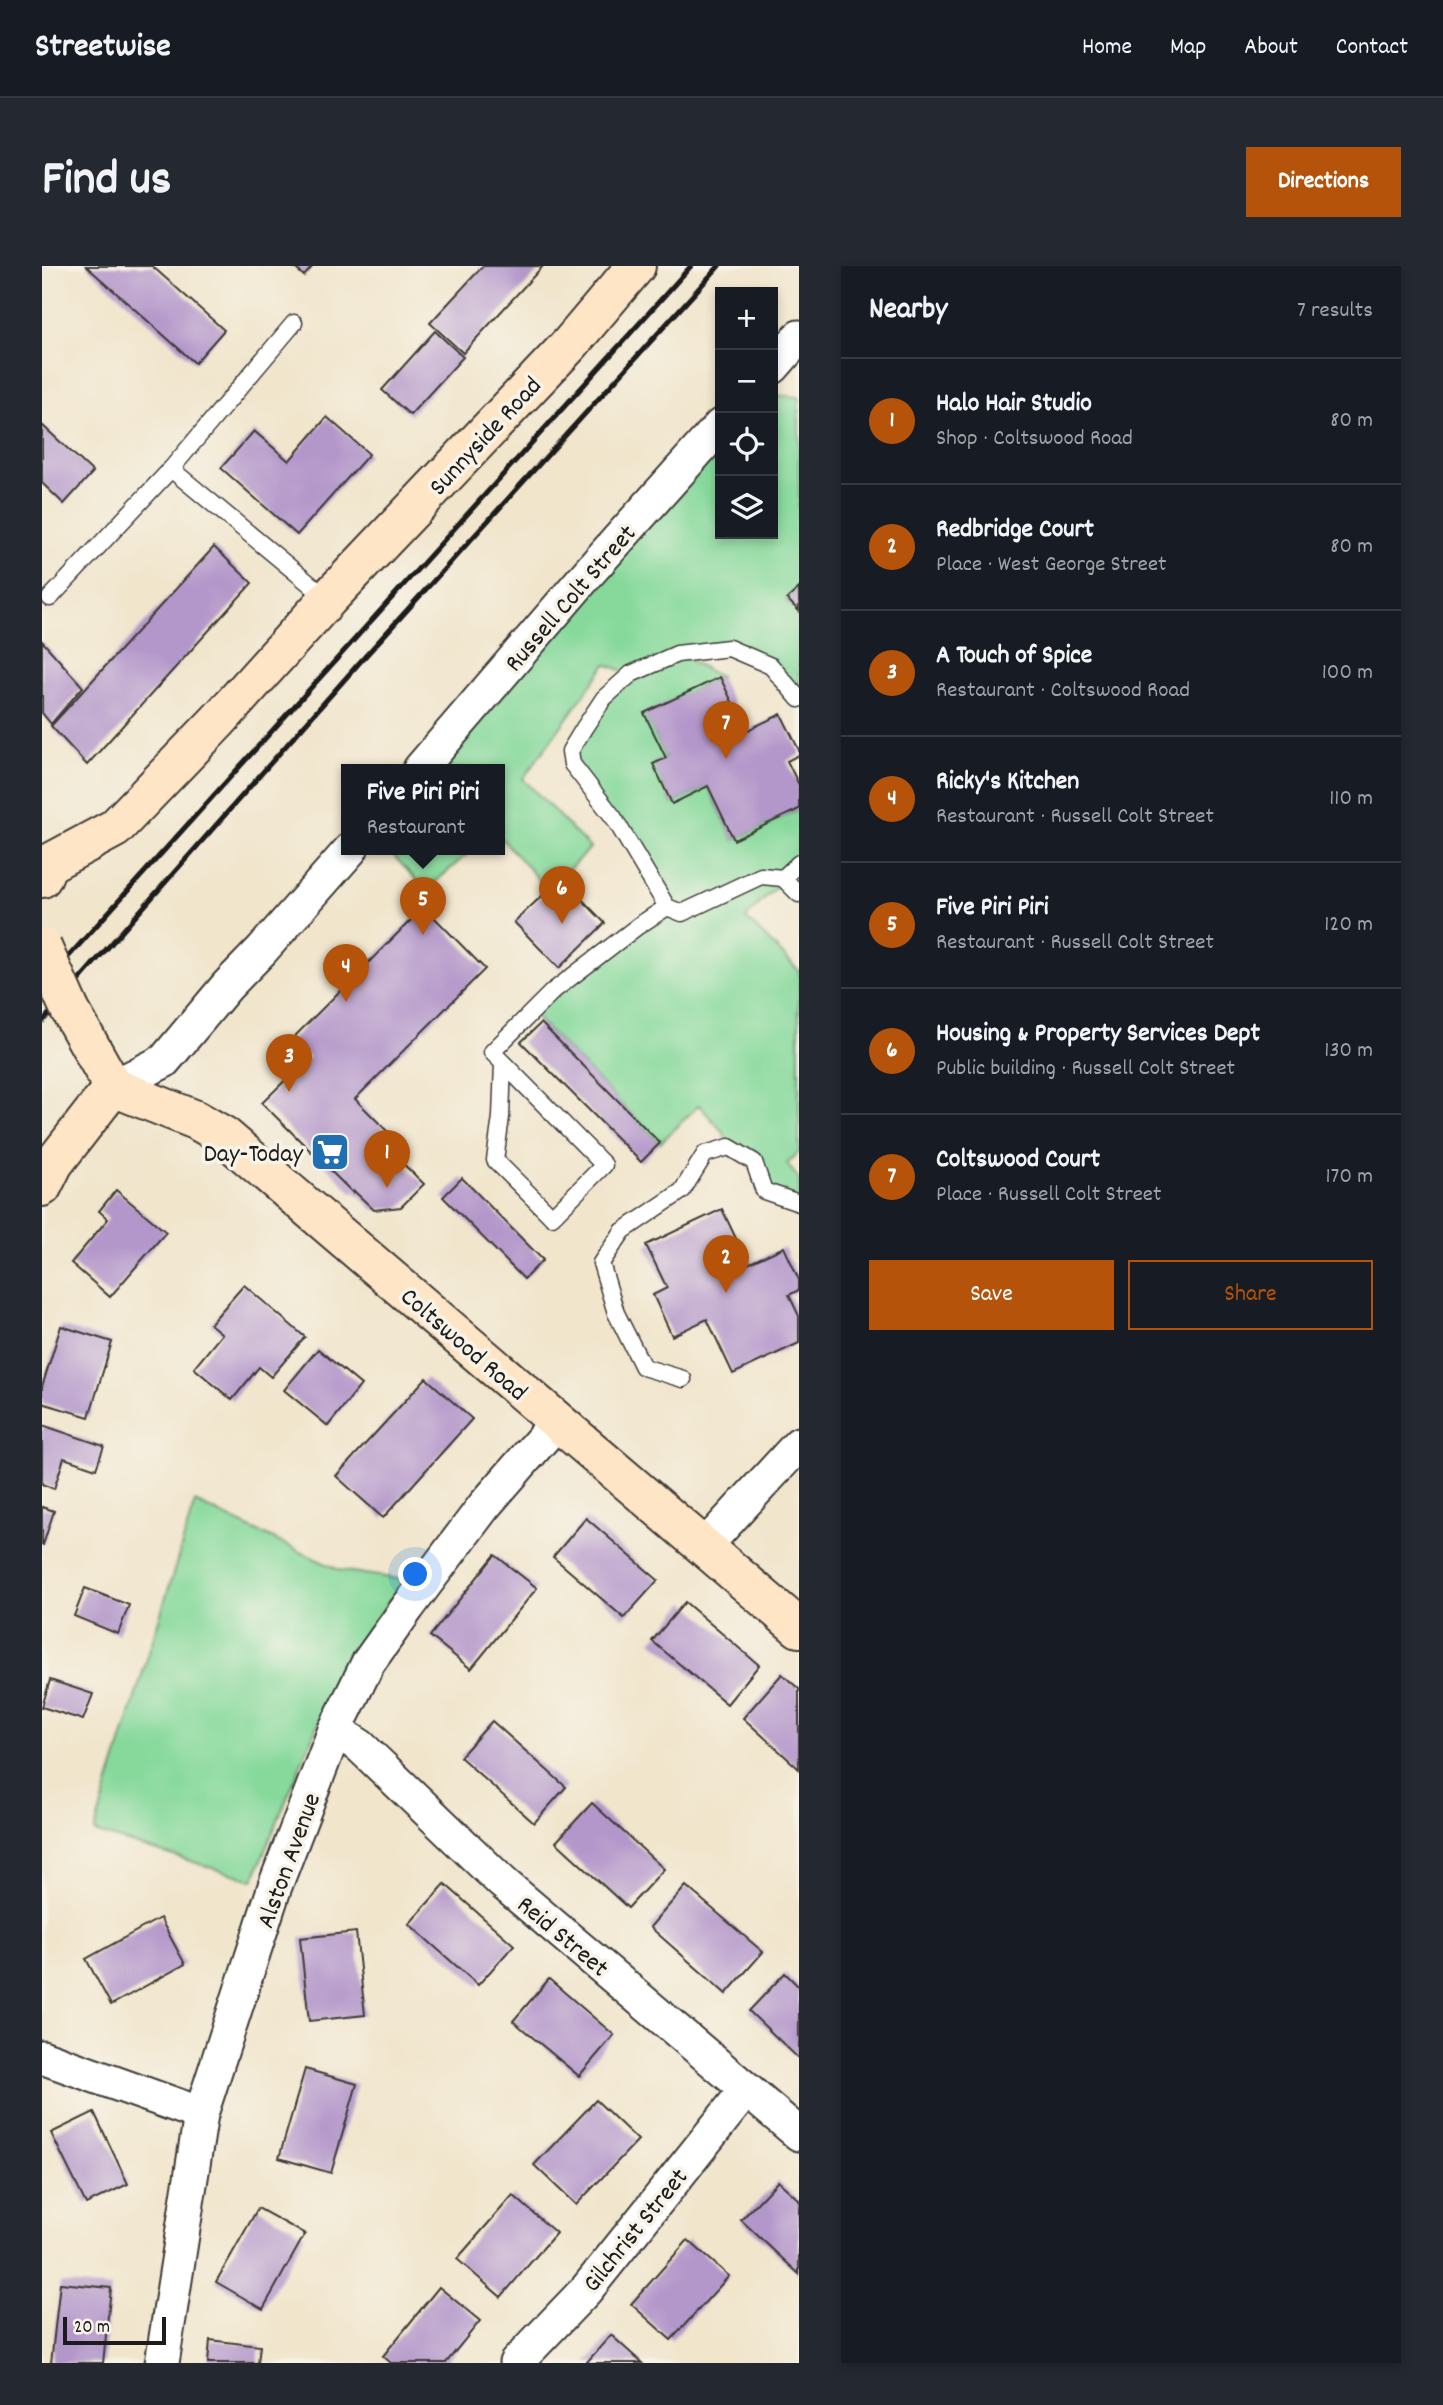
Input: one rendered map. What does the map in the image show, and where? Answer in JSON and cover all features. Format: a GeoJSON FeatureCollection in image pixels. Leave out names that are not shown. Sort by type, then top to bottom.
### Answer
{"type":"FeatureCollection","features":[{"type":"Feature","properties":{"kind":"main road","name":"Sunnyside Road"},"geometry":{"type":"LineString","coordinates":[[44,861],[115,828],[570,344],[636,266]]}},
{"type":"Feature","properties":{"kind":"main road"},"geometry":{"type":"LineString","coordinates":[[42,947],[70,1010],[113,1087],[54,1163],[42,1187]]}},
{"type":"Feature","properties":{"kind":"main road","name":"Coltswood Road"},"geometry":{"type":"LineString","coordinates":[[113,1087],[195,1119],[224,1136],[799,1629]]}},
{"type":"Feature","properties":{"kind":"street"},"geometry":{"type":"LineString","coordinates":[[778,361],[799,337]]}},
{"type":"Feature","properties":{"kind":"street","name":"Russell Colt Street"},"geometry":{"type":"LineString","coordinates":[[424,764],[590,571],[715,432]]}},
{"type":"Feature","properties":{"kind":"street"},"geometry":{"type":"LineString","coordinates":[[113,1087],[164,1062],[227,986],[346,855]]}},
{"type":"Feature","properties":{"kind":"street","name":"Alston Avenue"},"geometry":{"type":"LineString","coordinates":[[162,2363],[201,2114],[275,1886],[335,1730],[368,1663],[408,1607],[484,1506],[557,1422]]}},
{"type":"Feature","properties":{"kind":"street"},"geometry":{"type":"LineString","coordinates":[[703,1548],[799,1444]]}},
{"type":"Feature","properties":{"kind":"street","name":"Reid Street"},"geometry":{"type":"LineString","coordinates":[[335,1730],[360,1746],[503,1883],[799,2134]]}},
{"type":"Feature","properties":{"kind":"street"},"geometry":{"type":"LineString","coordinates":[[42,2057],[201,2114]]}},
{"type":"Feature","properties":{"kind":"street","name":"Gilchrist Street"},"geometry":{"type":"LineString","coordinates":[[516,2363],[586,2290],[746,2090]]}},
{"type":"Feature","properties":{"kind":"lane"},"geometry":{"type":"LineString","coordinates":[[50,598],[171,469],[294,323]]}},
{"type":"Feature","properties":{"kind":"lane"},"geometry":{"type":"LineString","coordinates":[[171,469],[328,600]]}},
{"type":"Feature","properties":{"kind":"lane"},"geometry":{"type":"LineString","coordinates":[[799,699],[771,666],[729,648],[677,654],[631,674],[604,698],[570,751],[572,764],[614,818],[667,907],[682,914],[761,876],[782,878],[799,894]]}},
{"type":"Feature","properties":{"kind":"lane"},"geometry":{"type":"LineString","coordinates":[[782,878],[799,863]]}},
{"type":"Feature","properties":{"kind":"lane"},"geometry":{"type":"LineString","coordinates":[[503,1063],[501,1117],[495,1160],[552,1217],[604,1165],[503,1063],[492,1052],[553,990],[667,907]]}},
{"type":"Feature","properties":{"kind":"lane"},"geometry":{"type":"LineString","coordinates":[[683,1379],[643,1367],[616,1313],[601,1264],[623,1231],[682,1191],[705,1154],[729,1147],[754,1162],[764,1191],[799,1203]]}},
{"type":"Feature","properties":{"kind":"green space"},"geometry":{"type":"Polygon","coordinates":[[[778,395],[799,397],[799,588],[786,600],[799,613],[799,699],[771,666],[729,648],[678,654],[720,677],[645,714],[666,758],[654,764],[672,804],[708,786],[734,840],[799,809],[799,863],[746,918],[799,971],[799,1152],[787,1164],[799,1179],[799,1203],[764,1191],[754,1162],[729,1147],[724,1133],[699,1105],[660,1143],[531,1013],[667,907],[570,751],[630,674],[606,664],[523,779],[590,848],[548,890],[505,843],[505,764],[424,764],[715,432],[715,539],[778,539],[778,395]]]}},
{"type":"Feature","properties":{"kind":"green space"},"geometry":{"type":"Polygon","coordinates":[[[393,855],[466,855],[426,890],[393,855]]]}},
{"type":"Feature","properties":{"kind":"green space"},"geometry":{"type":"Polygon","coordinates":[[[195,1502],[339,1570],[404,1580],[352,1653],[319,1721],[253,1880],[94,1832],[195,1502]]]}},
{"type":"Feature","properties":{"kind":"building"},"geometry":{"type":"Polygon","coordinates":[[[86,266],[152,266],[224,330],[195,363],[86,266]]]}},
{"type":"Feature","properties":{"kind":"building"},"geometry":{"type":"Polygon","coordinates":[[[293,266],[313,266],[304,276],[293,266]]]}},
{"type":"Feature","properties":{"kind":"building"},"geometry":{"type":"Polygon","coordinates":[[[483,266],[543,266],[463,353],[430,323],[483,266]]]}},
{"type":"Feature","properties":{"kind":"building"},"geometry":{"type":"Polygon","coordinates":[[[435,331],[463,357],[410,415],[382,390],[435,331]]]}},
{"type":"Feature","properties":{"kind":"building"},"geometry":{"type":"Polygon","coordinates":[[[327,417],[369,454],[297,535],[221,468],[254,431],[289,461],[327,417]]]}},
{"type":"Feature","properties":{"kind":"building"},"geometry":{"type":"Polygon","coordinates":[[[42,425],[93,472],[64,504],[42,483],[42,425]]]}},
{"type":"Feature","properties":{"kind":"building"},"geometry":{"type":"Polygon","coordinates":[[[214,547],[252,583],[87,765],[51,726],[214,547]]]}},
{"type":"Feature","properties":{"kind":"building"},"geometry":{"type":"Polygon","coordinates":[[[799,588],[799,611],[787,599],[799,588]]]}},
{"type":"Feature","properties":{"kind":"building"},"geometry":{"type":"Polygon","coordinates":[[[42,641],[83,687],[51,724],[42,713],[42,641]]]}},
{"type":"Feature","properties":{"kind":"building"},"geometry":{"type":"Polygon","coordinates":[[[720,677],[746,731],[781,714],[799,750],[799,755],[787,761],[799,785],[799,809],[734,840],[708,786],[672,804],[653,764],[666,758],[644,713],[720,677]]]}},
{"type":"Feature","properties":{"kind":"building"},"geometry":{"type":"Polygon","coordinates":[[[561,878],[605,923],[559,968],[514,922],[561,878]]]}},
{"type":"Feature","properties":{"kind":"building"},"geometry":{"type":"Polygon","coordinates":[[[424,907],[485,969],[355,1099],[401,1145],[392,1153],[424,1184],[401,1207],[374,1210],[354,1191],[353,1193],[262,1103],[309,1057],[291,1040],[424,907]]]}},
{"type":"Feature","properties":{"kind":"building"},"geometry":{"type":"Polygon","coordinates":[[[541,1023],[660,1143],[641,1162],[521,1042],[541,1023]]]}},
{"type":"Feature","properties":{"kind":"building"},"geometry":{"type":"Polygon","coordinates":[[[462,1178],[543,1260],[524,1279],[443,1197],[462,1178]]]}},
{"type":"Feature","properties":{"kind":"building"},"geometry":{"type":"Polygon","coordinates":[[[116,1190],[166,1232],[110,1297],[71,1263],[108,1219],[99,1211],[116,1190]]]}},
{"type":"Feature","properties":{"kind":"building"},"geometry":{"type":"Polygon","coordinates":[[[722,1209],[748,1264],[784,1247],[799,1280],[799,1290],[789,1295],[799,1316],[799,1343],[733,1374],[707,1319],[672,1336],[653,1295],[667,1288],[646,1245],[722,1209]]]}},
{"type":"Feature","properties":{"kind":"building"},"geometry":{"type":"Polygon","coordinates":[[[244,1285],[305,1337],[271,1377],[259,1367],[232,1400],[194,1368],[222,1334],[210,1324],[244,1285]]]}},
{"type":"Feature","properties":{"kind":"building"},"geometry":{"type":"Polygon","coordinates":[[[61,1326],[112,1342],[89,1417],[42,1403],[42,1387],[61,1326]]]}},
{"type":"Feature","properties":{"kind":"building"},"geometry":{"type":"Polygon","coordinates":[[[318,1349],[361,1385],[328,1426],[284,1390],[318,1349]]]}},
{"type":"Feature","properties":{"kind":"building"},"geometry":{"type":"Polygon","coordinates":[[[426,1378],[472,1419],[383,1518],[336,1476],[426,1378]]]}},
{"type":"Feature","properties":{"kind":"building"},"geometry":{"type":"Polygon","coordinates":[[[42,1425],[104,1446],[96,1469],[64,1458],[54,1489],[42,1484],[42,1425]]]}},
{"type":"Feature","properties":{"kind":"building"},"geometry":{"type":"Polygon","coordinates":[[[42,1507],[54,1511],[43,1545],[42,1545],[42,1507]]]}},
{"type":"Feature","properties":{"kind":"building"},"geometry":{"type":"Polygon","coordinates":[[[586,1518],[658,1580],[624,1618],[553,1557],[586,1518]]]}},
{"type":"Feature","properties":{"kind":"building"},"geometry":{"type":"Polygon","coordinates":[[[495,1555],[537,1588],[471,1669],[430,1636],[495,1555]]]}},
{"type":"Feature","properties":{"kind":"building"},"geometry":{"type":"Polygon","coordinates":[[[85,1588],[129,1605],[118,1634],[74,1616],[85,1588]]]}},
{"type":"Feature","properties":{"kind":"building"},"geometry":{"type":"Polygon","coordinates":[[[685,1602],[759,1665],[727,1704],[652,1641],[685,1602]]]}},
{"type":"Feature","properties":{"kind":"building"},"geometry":{"type":"Polygon","coordinates":[[[782,1674],[799,1689],[799,1769],[743,1718],[782,1674]]]}},
{"type":"Feature","properties":{"kind":"building"},"geometry":{"type":"Polygon","coordinates":[[[50,1680],[93,1694],[83,1720],[42,1707],[50,1680]]]}},
{"type":"Feature","properties":{"kind":"building"},"geometry":{"type":"Polygon","coordinates":[[[492,1721],[566,1787],[534,1823],[460,1757],[492,1721]]]}},
{"type":"Feature","properties":{"kind":"building"},"geometry":{"type":"Polygon","coordinates":[[[592,1803],[664,1869],[628,1908],[556,1842],[592,1803]]]}},
{"type":"Feature","properties":{"kind":"building"},"geometry":{"type":"Polygon","coordinates":[[[445,1884],[514,1945],[478,1985],[409,1924],[445,1884]]]}},
{"type":"Feature","properties":{"kind":"building"},"geometry":{"type":"Polygon","coordinates":[[[686,1886],[763,1952],[726,1994],[650,1927],[686,1886]]]}},
{"type":"Feature","properties":{"kind":"building"},"geometry":{"type":"Polygon","coordinates":[[[160,1918],[185,1964],[111,2005],[86,1959],[160,1918]]]}},
{"type":"Feature","properties":{"kind":"building"},"geometry":{"type":"Polygon","coordinates":[[[356,1932],[365,2015],[309,2021],[300,1938],[356,1932]]]}},
{"type":"Feature","properties":{"kind":"building"},"geometry":{"type":"Polygon","coordinates":[[[785,1973],[799,1987],[799,2059],[749,2011],[785,1973]]]}},
{"type":"Feature","properties":{"kind":"building"},"geometry":{"type":"Polygon","coordinates":[[[549,1979],[614,2035],[579,2076],[513,2021],[549,1979]]]}},
{"type":"Feature","properties":{"kind":"building"},"geometry":{"type":"Polygon","coordinates":[[[305,2069],[357,2084],[331,2173],[279,2158],[305,2069]]]}},
{"type":"Feature","properties":{"kind":"building"},"geometry":{"type":"Polygon","coordinates":[[[596,2100],[638,2140],[576,2205],[534,2165],[596,2100]]]}},
{"type":"Feature","properties":{"kind":"building"},"geometry":{"type":"Polygon","coordinates":[[[94,2112],[128,2184],[86,2204],[51,2133],[94,2112]]]}},
{"type":"Feature","properties":{"kind":"building"},"geometry":{"type":"Polygon","coordinates":[[[778,2181],[799,2200],[799,2274],[741,2220],[778,2181]]]}},
{"type":"Feature","properties":{"kind":"building"},"geometry":{"type":"Polygon","coordinates":[[[513,2195],[556,2233],[501,2297],[457,2259],[513,2195]]]}},
{"type":"Feature","properties":{"kind":"building"},"geometry":{"type":"Polygon","coordinates":[[[258,2208],[305,2234],[263,2309],[216,2282],[258,2208]]]}},
{"type":"Feature","properties":{"kind":"building"},"geometry":{"type":"Polygon","coordinates":[[[688,2240],[729,2276],[671,2340],[631,2304],[688,2240]]]}},
{"type":"Feature","properties":{"kind":"building"},"geometry":{"type":"Polygon","coordinates":[[[60,2283],[111,2288],[103,2363],[51,2363],[60,2283]]]}},
{"type":"Feature","properties":{"kind":"building"},"geometry":{"type":"Polygon","coordinates":[[[439,2287],[480,2321],[446,2363],[391,2363],[383,2356],[439,2287]]]}},
{"type":"Feature","properties":{"kind":"building"},"geometry":{"type":"Polygon","coordinates":[[[611,2335],[642,2363],[586,2363],[611,2335]]]}},
{"type":"Feature","properties":{"kind":"building"},"geometry":{"type":"Polygon","coordinates":[[[210,2340],[260,2346],[258,2363],[208,2363],[210,2340]]]}},
{"type":"Feature","properties":{"kind":"railway"},"geometry":{"type":"LineString","coordinates":[[42,986],[691,266]]}},
{"type":"Feature","properties":{"kind":"railway"},"geometry":{"type":"LineString","coordinates":[[42,1022],[360,662],[719,266]]}},
{"type":"Feature","properties":{"kind":"place","name":"Coltswood Court"},"geometry":{"type":"Point","coordinates":[726,759]}},
{"type":"Feature","properties":{"kind":"place","name":"Housing & Property Services Dept"},"geometry":{"type":"Point","coordinates":[562,924]}},
{"type":"Feature","properties":{"kind":"place","name":"Five Piri Piri"},"geometry":{"type":"Point","coordinates":[423,935]}},
{"type":"Feature","properties":{"kind":"place","name":"Ricky's Kitchen"},"geometry":{"type":"Point","coordinates":[346,1002]}},
{"type":"Feature","properties":{"kind":"place","name":"A Touch of Spice"},"geometry":{"type":"Point","coordinates":[289,1092]}},
{"type":"Feature","properties":{"kind":"place","name":"Day-Today"},"geometry":{"type":"Point","coordinates":[330,1152]}},
{"type":"Feature","properties":{"kind":"place","name":"Halo Hair Studio"},"geometry":{"type":"Point","coordinates":[387,1188]}},
{"type":"Feature","properties":{"kind":"place","name":"Redbridge Court"},"geometry":{"type":"Point","coordinates":[726,1293]}}]}
